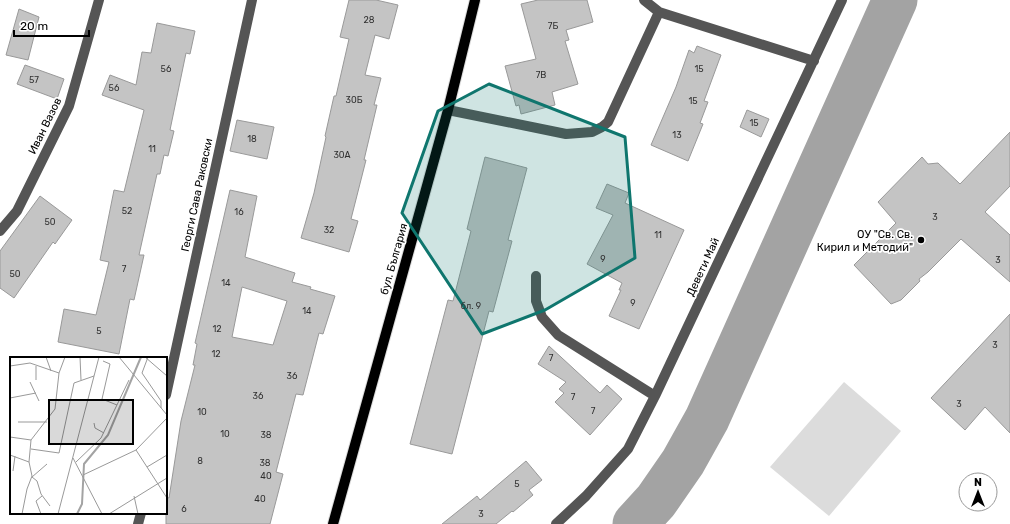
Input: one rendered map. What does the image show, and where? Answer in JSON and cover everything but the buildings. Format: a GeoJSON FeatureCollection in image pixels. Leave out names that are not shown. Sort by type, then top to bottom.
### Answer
{"type":"FeatureCollection","features":[{"type":"Feature","properties":{"kind":"main road","name":"бул. България"},"geometry":{"type":"LineString","coordinates":[[333,524],[448,110],[475,0]]}},
{"type":"Feature","properties":{"kind":"street","name":"Иван Вазов"},"geometry":{"type":"LineString","coordinates":[[0,231],[17,211],[70,106],[99,0]]}},
{"type":"Feature","properties":{"kind":"street","name":"Георги Сава Раковски"},"geometry":{"type":"LineString","coordinates":[[167,390],[252,0]]}},
{"type":"Feature","properties":{"kind":"street"},"geometry":{"type":"LineString","coordinates":[[644,0],[660,12],[814,61]]}},
{"type":"Feature","properties":{"kind":"street","name":"Девети Май"},"geometry":{"type":"LineString","coordinates":[[556,524],[586,496],[628,449],[655,396],[842,0]]}},
{"type":"Feature","properties":{"kind":"street"},"geometry":{"type":"LineString","coordinates":[[448,110],[566,134],[592,132],[608,122],[660,12]]}},
{"type":"Feature","properties":{"kind":"street"},"geometry":{"type":"LineString","coordinates":[[536,276],[536,300],[542,317],[558,335],[655,396]]}},
{"type":"Feature","properties":{"kind":"street"},"geometry":{"type":"LineString","coordinates":[[138,524],[141,514]]}},
{"type":"Feature","properties":{"kind":"highlighted area"},"geometry":{"type":"Polygon","coordinates":[[[489,84],[625,137],[635,258],[545,310],[482,334],[402,213],[438,111],[489,84]]]}},
{"type":"Feature","properties":{"kind":"shaded area"},"geometry":{"type":"Polygon","coordinates":[[[844,382],[901,431],[829,516],[770,467],[844,382]]]}},
{"type":"Feature","properties":{"kind":"waterway"},"geometry":{"type":"LineString","coordinates":[[635,524],[656,501],[683,462],[707,419],[895,0]]}},
{"type":"Feature","properties":{"kind":"place","name":"ОУ \"Св. Св. Кирил и Методий\""},"geometry":{"type":"Point","coordinates":[921,240]}}]}
